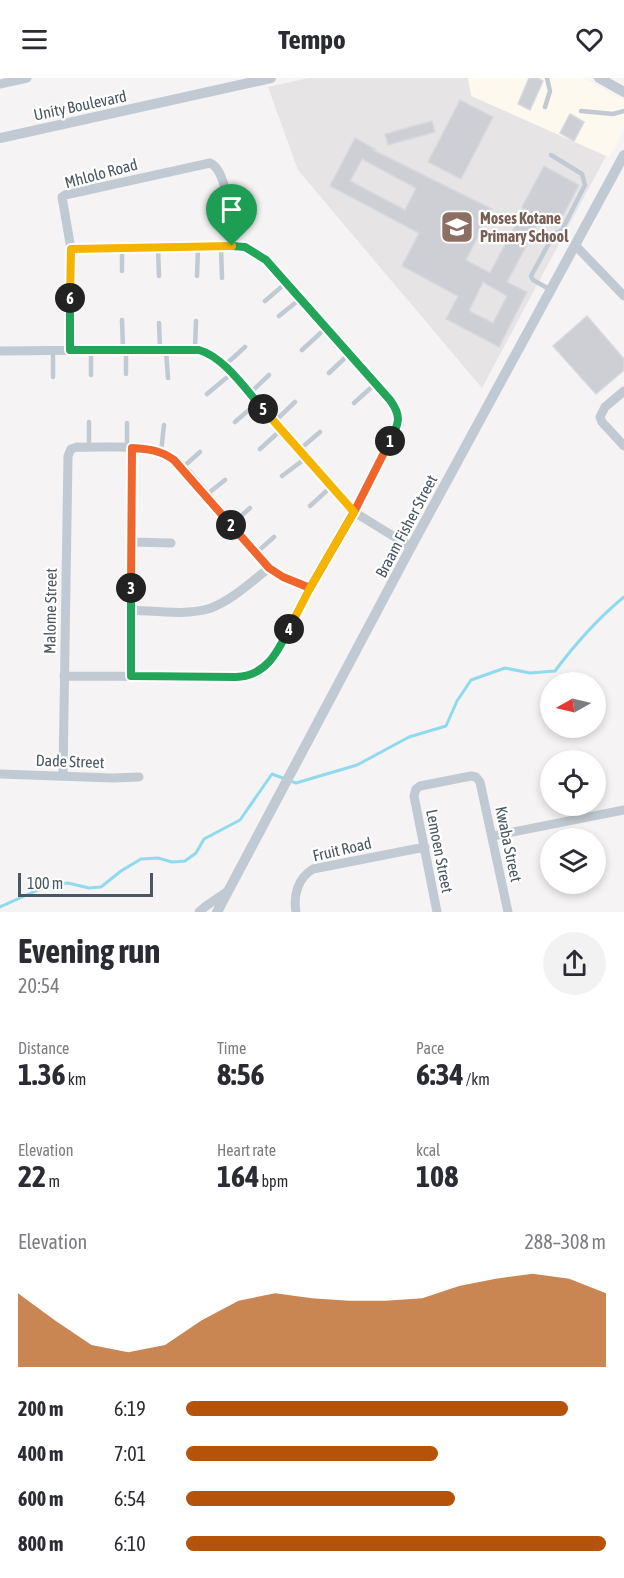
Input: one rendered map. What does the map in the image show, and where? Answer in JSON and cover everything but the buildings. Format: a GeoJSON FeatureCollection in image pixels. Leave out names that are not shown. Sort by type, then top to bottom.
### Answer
{"type":"FeatureCollection","features":[{"type":"Feature","properties":{"kind":"street"},"geometry":{"type":"LineString","coordinates":[[0,84],[27,78]]}},
{"type":"Feature","properties":{"kind":"street","name":"Unity Boulevard"},"geometry":{"type":"LineString","coordinates":[[0,138],[271,78]]}},
{"type":"Feature","properties":{"kind":"street"},"geometry":{"type":"LineString","coordinates":[[598,78],[624,92]]}},
{"type":"Feature","properties":{"kind":"street","name":"Braam Fisher Street"},"geometry":{"type":"LineString","coordinates":[[217,912],[411,547],[624,155]]}},
{"type":"Feature","properties":{"kind":"street","name":"Mhlolo Road"},"geometry":{"type":"LineString","coordinates":[[70,350],[71,249],[62,205],[62,197],[65,195],[207,163],[216,166],[223,183],[228,201],[232,246]]}},
{"type":"Feature","properties":{"kind":"street"},"geometry":{"type":"LineString","coordinates":[[575,245],[624,296]]}},
{"type":"Feature","properties":{"kind":"street"},"geometry":{"type":"LineString","coordinates":[[64,676],[245,677],[258,673],[268,664],[287,633],[354,512],[400,419],[396,407],[266,260],[254,251],[245,247],[232,246],[71,249]]}},
{"type":"Feature","properties":{"kind":"street"},"geometry":{"type":"LineString","coordinates":[[0,351],[163,349],[195,350],[212,355],[354,512],[411,547]]}},
{"type":"Feature","properties":{"kind":"street"},"geometry":{"type":"LineString","coordinates":[[624,390],[605,407],[600,417],[624,446]]}},
{"type":"Feature","properties":{"kind":"street"},"geometry":{"type":"LineString","coordinates":[[89,447],[151,449],[174,460],[269,568],[283,577],[310,588]]}},
{"type":"Feature","properties":{"kind":"street","name":"Malome Street"},"geometry":{"type":"LineString","coordinates":[[63,775],[68,456],[71,449],[89,447]]}},
{"type":"Feature","properties":{"kind":"street"},"geometry":{"type":"LineString","coordinates":[[129,448],[132,542],[131,676]]}},
{"type":"Feature","properties":{"kind":"street"},"geometry":{"type":"LineString","coordinates":[[132,542],[171,543]]}},
{"type":"Feature","properties":{"kind":"street"},"geometry":{"type":"LineString","coordinates":[[131,610],[180,611],[210,608],[231,597],[269,568]]}},
{"type":"Feature","properties":{"kind":"street","name":"Dade Street"},"geometry":{"type":"LineString","coordinates":[[0,774],[139,777]]}},
{"type":"Feature","properties":{"kind":"street","name":"Lemoen Street"},"geometry":{"type":"LineString","coordinates":[[436,912],[414,796],[416,789],[420,786],[471,776],[476,777],[480,782]]}},
{"type":"Feature","properties":{"kind":"street","name":"Kwaba Street"},"geometry":{"type":"LineString","coordinates":[[480,782],[508,912]]}},
{"type":"Feature","properties":{"kind":"street"},"geometry":{"type":"LineString","coordinates":[[493,836],[624,810]]}},
{"type":"Feature","properties":{"kind":"street","name":"Fruit Road"},"geometry":{"type":"LineString","coordinates":[[296,912],[297,889],[303,877],[314,869],[425,847]]}},
{"type":"Feature","properties":{"kind":"street"},"geometry":{"type":"LineString","coordinates":[[199,912],[228,891]]}},
{"type":"Feature","properties":{"kind":"lane"},"geometry":{"type":"LineString","coordinates":[[545,106],[550,91],[547,78]]}},
{"type":"Feature","properties":{"kind":"lane"},"geometry":{"type":"LineString","coordinates":[[580,111],[613,114],[624,111]]}},
{"type":"Feature","properties":{"kind":"lane"},"geometry":{"type":"LineString","coordinates":[[551,155],[582,174],[585,185],[562,230],[554,234],[531,276],[533,280],[551,290]]}},
{"type":"Feature","properties":{"kind":"lane"},"geometry":{"type":"LineString","coordinates":[[220,247],[222,278]]}},
{"type":"Feature","properties":{"kind":"lane"},"geometry":{"type":"LineString","coordinates":[[122,248],[122,271]]}},
{"type":"Feature","properties":{"kind":"lane"},"geometry":{"type":"LineString","coordinates":[[158,248],[159,276]]}},
{"type":"Feature","properties":{"kind":"lane"},"geometry":{"type":"LineString","coordinates":[[197,276],[198,248]]}},
{"type":"Feature","properties":{"kind":"lane"},"geometry":{"type":"LineString","coordinates":[[266,301],[286,283]]}},
{"type":"Feature","properties":{"kind":"lane"},"geometry":{"type":"LineString","coordinates":[[279,316],[300,299]]}},
{"type":"Feature","properties":{"kind":"lane"},"geometry":{"type":"LineString","coordinates":[[122,320],[126,374]]}},
{"type":"Feature","properties":{"kind":"lane"},"geometry":{"type":"LineString","coordinates":[[195,350],[196,321]]}},
{"type":"Feature","properties":{"kind":"lane"},"geometry":{"type":"LineString","coordinates":[[159,323],[168,378]]}},
{"type":"Feature","properties":{"kind":"lane"},"geometry":{"type":"LineString","coordinates":[[302,350],[326,328]]}},
{"type":"Feature","properties":{"kind":"lane"},"geometry":{"type":"LineString","coordinates":[[224,366],[245,347]]}},
{"type":"Feature","properties":{"kind":"lane"},"geometry":{"type":"LineString","coordinates":[[53,350],[53,377]]}},
{"type":"Feature","properties":{"kind":"lane"},"geometry":{"type":"LineString","coordinates":[[91,350],[91,375]]}},
{"type":"Feature","properties":{"kind":"lane"},"geometry":{"type":"LineString","coordinates":[[329,373],[349,354]]}},
{"type":"Feature","properties":{"kind":"lane"},"geometry":{"type":"LineString","coordinates":[[207,394],[231,374]]}},
{"type":"Feature","properties":{"kind":"lane"},"geometry":{"type":"LineString","coordinates":[[249,394],[269,375]]}},
{"type":"Feature","properties":{"kind":"lane"},"geometry":{"type":"LineString","coordinates":[[354,403],[376,384]]}},
{"type":"Feature","properties":{"kind":"lane"},"geometry":{"type":"LineString","coordinates":[[274,422],[295,402]]}},
{"type":"Feature","properties":{"kind":"lane"},"geometry":{"type":"LineString","coordinates":[[235,422],[257,403]]}},
{"type":"Feature","properties":{"kind":"lane"},"geometry":{"type":"LineString","coordinates":[[89,422],[89,447]]}},
{"type":"Feature","properties":{"kind":"lane"},"geometry":{"type":"LineString","coordinates":[[127,423],[129,448]]}},
{"type":"Feature","properties":{"kind":"lane"},"geometry":{"type":"LineString","coordinates":[[161,452],[164,425]]}},
{"type":"Feature","properties":{"kind":"lane"},"geometry":{"type":"LineString","coordinates":[[260,449],[282,430]]}},
{"type":"Feature","properties":{"kind":"lane"},"geometry":{"type":"LineString","coordinates":[[282,476],[320,432]]}},
{"type":"Feature","properties":{"kind":"lane"},"geometry":{"type":"LineString","coordinates":[[182,468],[200,452]]}},
{"type":"Feature","properties":{"kind":"lane"},"geometry":{"type":"LineString","coordinates":[[206,495],[225,480]]}},
{"type":"Feature","properties":{"kind":"lane"},"geometry":{"type":"LineString","coordinates":[[310,506],[332,486]]}},
{"type":"Feature","properties":{"kind":"lane"},"geometry":{"type":"LineString","coordinates":[[231,525],[250,508]]}},
{"type":"Feature","properties":{"kind":"lane"},"geometry":{"type":"LineString","coordinates":[[256,553],[274,537]]}},
{"type":"Feature","properties":{"kind":"shaded area","name":"Moses Kotane Primary School"},"geometry":{"type":"Polygon","coordinates":[[[309,78],[468,78],[471,96],[606,156],[482,388],[298,170],[268,87],[309,78]]]}},
{"type":"Feature","properties":{"kind":"shaded area"},"geometry":{"type":"Polygon","coordinates":[[[468,78],[583,78],[624,100],[624,130],[609,157],[471,96],[468,78]]]}},
{"type":"Feature","properties":{"kind":"waterway"},"geometry":{"type":"LineString","coordinates":[[0,907],[49,885],[68,883],[89,888],[101,887],[141,859],[185,861],[196,853],[204,839],[240,820],[272,774],[296,783],[357,765],[409,737],[446,726],[457,701],[471,680],[505,668],[530,673],[555,671],[587,632],[624,597]]}},
{"type":"Feature","properties":{"kind":"place","name":"Moses Kotane Primary School"},"geometry":{"type":"Point","coordinates":[457,227]}},
{"type":"Feature","properties":{"kind":"route"},"geometry":{"type":"LineString","coordinates":[[232,246],[71,249],[70,350],[169,348],[205,351],[221,362],[354,512],[273,658],[258,673],[245,677],[131,676],[132,448],[151,449],[164,453],[174,460],[188,473],[269,568],[283,577],[310,588],[354,512],[399,425],[400,419],[396,407],[266,260],[245,247],[232,246]]}}]}
